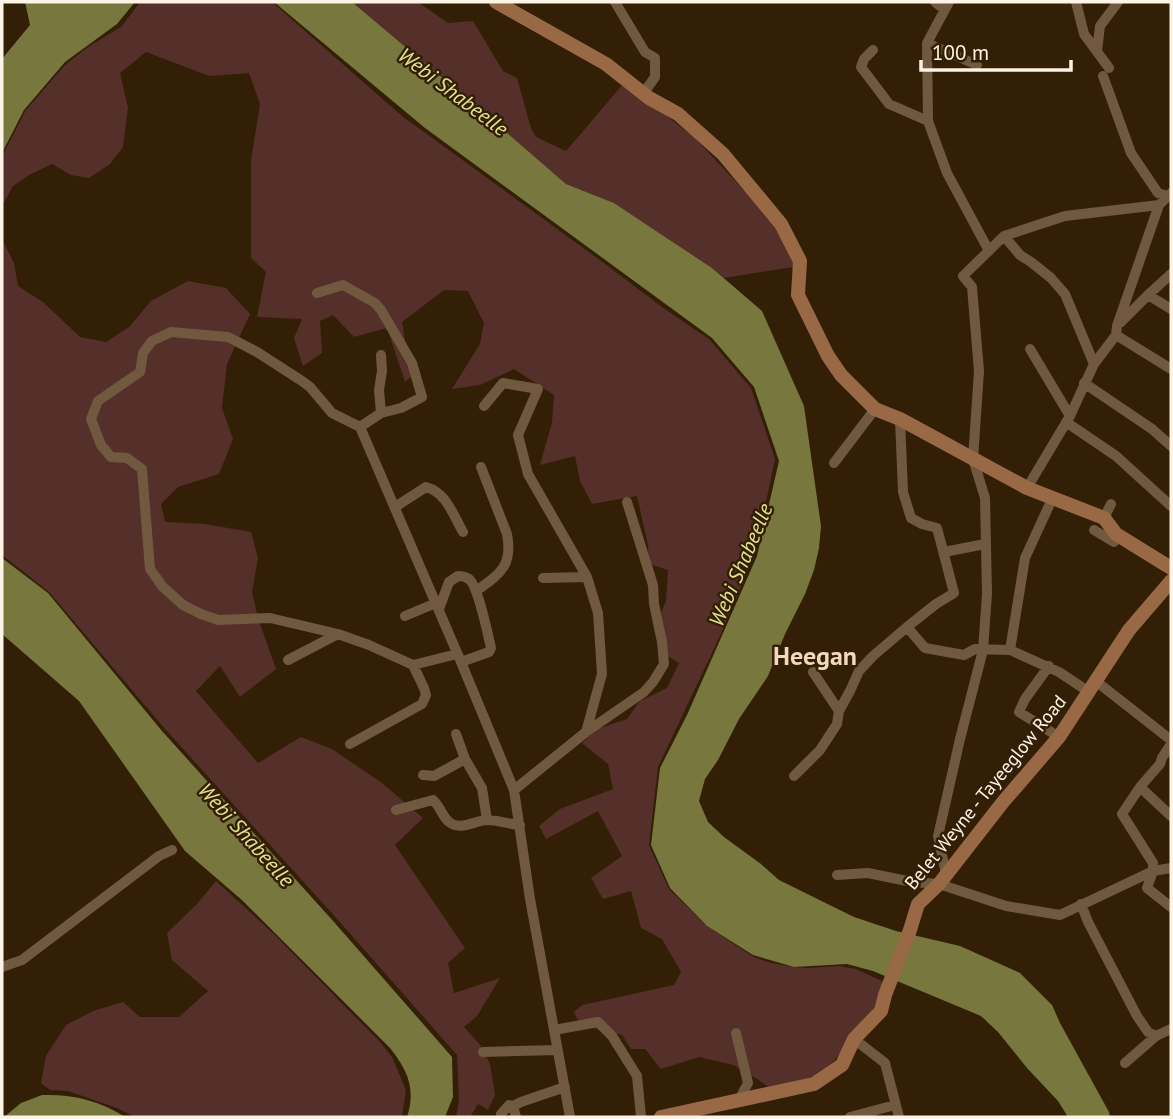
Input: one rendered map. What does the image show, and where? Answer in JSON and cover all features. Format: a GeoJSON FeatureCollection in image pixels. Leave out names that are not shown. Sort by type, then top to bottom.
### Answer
{"type":"FeatureCollection","features":[{"type":"Feature","properties":{"kind":"street"},"geometry":{"type":"LineString","coordinates":[[496,2],[606,64],[643,94],[678,114],[723,154],[781,224],[800,261],[798,295],[828,356],[841,375],[875,409],[900,419],[1027,488],[1108,511],[1114,539]]}},
{"type":"Feature","properties":{"kind":"street"},"geometry":{"type":"LineString","coordinates":[[615,2],[645,52],[655,58],[655,77],[643,94]]}},
{"type":"Feature","properties":{"kind":"street"},"geometry":{"type":"LineString","coordinates":[[935,2],[946,5],[927,43],[928,121],[952,182],[989,251]]}},
{"type":"Feature","properties":{"kind":"street"},"geometry":{"type":"LineString","coordinates":[[1076,2],[1084,34],[1097,51],[1106,72],[1131,153],[1158,193],[1171,195]]}},
{"type":"Feature","properties":{"kind":"street"},"geometry":{"type":"LineString","coordinates":[[1097,51],[1100,26],[1118,2]]}},
{"type":"Feature","properties":{"kind":"street"},"geometry":{"type":"LineString","coordinates":[[927,43],[977,65]]}},
{"type":"Feature","properties":{"kind":"street"},"geometry":{"type":"LineString","coordinates":[[873,50],[864,59],[861,67],[866,75],[889,104],[928,121]]}},
{"type":"Feature","properties":{"kind":"street"},"geometry":{"type":"LineString","coordinates":[[1116,330],[1159,205],[1171,195]]}},
{"type":"Feature","properties":{"kind":"street"},"geometry":{"type":"LineString","coordinates":[[942,879],[938,836],[983,650],[987,594],[985,498],[973,459],[979,372],[972,287],[963,276],[1004,236],[1065,216],[1159,205]]}},
{"type":"Feature","properties":{"kind":"street"},"geometry":{"type":"LineString","coordinates":[[1004,236],[1020,255],[1051,278],[1065,295],[1094,364]]}},
{"type":"Feature","properties":{"kind":"street"},"geometry":{"type":"LineString","coordinates":[[1027,488],[1068,419],[1094,364],[1116,330],[1171,274]]}},
{"type":"Feature","properties":{"kind":"street"},"geometry":{"type":"LineString","coordinates":[[317,293],[343,285],[375,303],[412,363],[422,397],[401,408],[381,413],[360,427]]}},
{"type":"Feature","properties":{"kind":"street"},"geometry":{"type":"LineString","coordinates":[[1148,295],[1171,309]]}},
{"type":"Feature","properties":{"kind":"street"},"geometry":{"type":"LineString","coordinates":[[1116,330],[1171,369]]}},
{"type":"Feature","properties":{"kind":"street"},"geometry":{"type":"LineString","coordinates":[[405,616],[437,606],[449,582],[458,576],[467,578],[476,591],[491,648],[489,652],[459,658],[413,665],[338,634],[270,618],[218,620],[183,605],[163,587],[150,569],[142,469],[127,458],[111,457],[101,445],[91,419],[98,401],[140,372],[143,354],[152,341],[171,332],[229,337],[302,381],[332,413],[360,427],[395,507],[437,606],[459,658],[514,790],[530,899],[570,1117]]}},
{"type":"Feature","properties":{"kind":"street"},"geometry":{"type":"LineString","coordinates":[[1030,349],[1068,419],[1171,506]]}},
{"type":"Feature","properties":{"kind":"street"},"geometry":{"type":"LineString","coordinates":[[381,355],[381,413]]}},
{"type":"Feature","properties":{"kind":"street"},"geometry":{"type":"LineString","coordinates":[[484,406],[503,383],[538,389],[518,435],[528,474],[587,577],[598,612],[602,674],[586,732]]}},
{"type":"Feature","properties":{"kind":"street"},"geometry":{"type":"LineString","coordinates":[[1084,383],[1152,429],[1171,446]]}},
{"type":"Feature","properties":{"kind":"street"},"geometry":{"type":"LineString","coordinates":[[834,463],[875,409]]}},
{"type":"Feature","properties":{"kind":"street"},"geometry":{"type":"LineString","coordinates":[[794,776],[820,750],[837,724],[839,711],[859,671],[895,636],[954,593],[937,528],[911,518],[903,492],[900,419]]}},
{"type":"Feature","properties":{"kind":"street"},"geometry":{"type":"LineString","coordinates":[[476,591],[500,573],[508,557],[509,544],[481,467]]}},
{"type":"Feature","properties":{"kind":"street"},"geometry":{"type":"LineString","coordinates":[[395,507],[426,487],[435,489],[444,498],[463,532]]}},
{"type":"Feature","properties":{"kind":"street"},"geometry":{"type":"LineString","coordinates":[[1010,650],[1025,558],[1053,497]]}},
{"type":"Feature","properties":{"kind":"street"},"geometry":{"type":"LineString","coordinates":[[514,790],[586,732],[644,692],[664,664],[653,585],[627,502]]}},
{"type":"Feature","properties":{"kind":"street"},"geometry":{"type":"LineString","coordinates":[[1094,530],[1171,568]]}},
{"type":"Feature","properties":{"kind":"street"},"geometry":{"type":"LineString","coordinates":[[944,552],[985,544]]}},
{"type":"Feature","properties":{"kind":"street"},"geometry":{"type":"LineString","coordinates":[[543,578],[587,577]]}},
{"type":"Feature","properties":{"kind":"street","name":"Belet Weyne - Tayeeglow Road"},"geometry":{"type":"LineString","coordinates":[[854,1039],[881,1011],[918,904],[942,879],[1059,737],[1129,630],[1171,581]]}},
{"type":"Feature","properties":{"kind":"street"},"geometry":{"type":"LineString","coordinates":[[908,627],[925,649],[964,655],[975,649],[1010,650],[1049,666],[1093,687],[1171,742],[1160,764],[1122,814],[1153,863],[1147,888],[1171,907]]}},
{"type":"Feature","properties":{"kind":"street"},"geometry":{"type":"LineString","coordinates":[[288,660],[338,634]]}},
{"type":"Feature","properties":{"kind":"street"},"geometry":{"type":"LineString","coordinates":[[350,744],[422,704],[426,695],[413,665]]}},
{"type":"Feature","properties":{"kind":"street"},"geometry":{"type":"LineString","coordinates":[[1049,666],[1025,699],[1020,712],[1059,737]]}},
{"type":"Feature","properties":{"kind":"street"},"geometry":{"type":"LineString","coordinates":[[813,672],[839,711]]}},
{"type":"Feature","properties":{"kind":"street"},"geometry":{"type":"LineString","coordinates":[[456,734],[465,759],[482,788],[488,820]]}},
{"type":"Feature","properties":{"kind":"street"},"geometry":{"type":"LineString","coordinates":[[1162,758],[1171,767]]}},
{"type":"Feature","properties":{"kind":"street"},"geometry":{"type":"LineString","coordinates":[[423,775],[434,776],[465,759]]}},
{"type":"Feature","properties":{"kind":"street"},"geometry":{"type":"LineString","coordinates":[[1140,787],[1171,816]]}},
{"type":"Feature","properties":{"kind":"street"},"geometry":{"type":"LineString","coordinates":[[396,810],[433,800],[451,824],[459,826],[488,820],[520,825]]}},
{"type":"Feature","properties":{"kind":"street"},"geometry":{"type":"LineString","coordinates":[[2,967],[22,960],[159,856],[172,850]]}},
{"type":"Feature","properties":{"kind":"street"},"geometry":{"type":"LineString","coordinates":[[837,875],[868,873],[912,882],[942,879],[1006,906],[1060,915],[1153,871],[1171,868]]}},
{"type":"Feature","properties":{"kind":"street"},"geometry":{"type":"LineString","coordinates":[[1082,904],[1088,922],[1137,1016],[1147,1032],[1156,1036]]}},
{"type":"Feature","properties":{"kind":"street"},"geometry":{"type":"LineString","coordinates":[[554,1030],[598,1022],[612,1036],[637,1076],[641,1117]]}},
{"type":"Feature","properties":{"kind":"street"},"geometry":{"type":"LineString","coordinates":[[1125,1063],[1156,1036],[1171,1029]]}},
{"type":"Feature","properties":{"kind":"street"},"geometry":{"type":"LineString","coordinates":[[736,1033],[748,1083],[739,1100]]}},
{"type":"Feature","properties":{"kind":"street"},"geometry":{"type":"LineString","coordinates":[[661,1117],[693,1114],[739,1100],[814,1084],[842,1065],[854,1039],[885,1063],[899,1117]]}},
{"type":"Feature","properties":{"kind":"street"},"geometry":{"type":"LineString","coordinates":[[484,1052],[557,1050]]}},
{"type":"Feature","properties":{"kind":"street"},"geometry":{"type":"LineString","coordinates":[[501,1117],[500,1114],[509,1105],[513,1106],[565,1087]]}},
{"type":"Feature","properties":{"kind":"street"},"geometry":{"type":"LineString","coordinates":[[850,1117],[895,1105]]}},
{"type":"Feature","properties":{"kind":"street"},"geometry":{"type":"LineString","coordinates":[[513,1106],[516,1117]]}},
{"type":"Feature","properties":{"kind":"shaded area"},"geometry":{"type":"Polygon","coordinates":[[[140,2],[272,2],[402,116],[709,339],[751,388],[775,459],[768,493],[745,577],[658,767],[649,845],[669,889],[707,926],[752,956],[793,967],[839,966],[856,969],[884,982],[877,1010],[816,1082],[775,1092],[733,1065],[699,1057],[661,1069],[645,1049],[631,1049],[622,1035],[580,1025],[574,1012],[582,1005],[674,985],[681,972],[662,939],[641,928],[631,891],[603,899],[591,878],[622,856],[598,811],[546,839],[539,826],[560,809],[613,789],[608,764],[582,743],[597,729],[627,719],[640,701],[667,688],[679,663],[666,655],[659,617],[666,601],[668,570],[649,564],[648,545],[637,496],[592,504],[580,481],[575,456],[540,465],[552,422],[554,395],[514,369],[480,385],[452,389],[480,344],[484,323],[468,291],[444,290],[402,322],[411,377],[405,382],[387,328],[354,337],[333,315],[320,321],[322,353],[303,366],[294,338],[302,319],[257,317],[266,272],[251,258],[251,161],[260,104],[249,73],[209,76],[146,52],[120,73],[128,108],[123,147],[110,164],[89,178],[71,175],[52,164],[13,186],[2,206],[2,156],[26,110],[64,66],[122,26],[140,2]]]}},
{"type":"Feature","properties":{"kind":"shaded area"},"geometry":{"type":"Polygon","coordinates":[[[352,2],[418,2],[448,23],[473,21],[503,71],[517,78],[536,137],[566,151],[624,83],[695,138],[780,229],[797,260],[793,267],[724,278],[614,203],[566,184],[483,110],[352,2]]]}},
{"type":"Feature","properties":{"kind":"shaded area"},"geometry":{"type":"Polygon","coordinates":[[[2,239],[14,263],[18,286],[43,302],[80,337],[106,342],[129,327],[151,301],[188,281],[226,288],[250,314],[227,364],[222,408],[233,439],[219,474],[178,487],[161,504],[165,522],[205,524],[251,532],[258,558],[252,592],[276,669],[240,697],[220,666],[196,691],[258,763],[301,737],[332,749],[382,783],[423,818],[395,845],[465,948],[448,963],[454,993],[500,978],[477,1016],[464,1027],[481,1046],[490,1064],[495,1095],[488,1110],[478,1104],[470,1117],[456,1117],[459,1100],[457,1055],[165,729],[49,592],[2,555],[2,239]]]}},
{"type":"Feature","properties":{"kind":"shaded area"},"geometry":{"type":"Polygon","coordinates":[[[216,881],[275,935],[392,1057],[406,1090],[402,1117],[135,1117],[68,1091],[50,1090],[41,1083],[46,1056],[66,1025],[93,1011],[123,1002],[140,1017],[179,1017],[208,991],[172,960],[167,933],[216,881]]]}},
{"type":"Feature","properties":{"kind":"water"},"geometry":{"type":"Polygon","coordinates":[[[25,2],[135,2],[117,24],[65,62],[24,110],[2,153],[2,59],[30,25],[25,2]]]}},
{"type":"Feature","properties":{"kind":"water","name":"Webi Shabeelle"},"geometry":{"type":"Polygon","coordinates":[[[274,2],[352,2],[484,110],[566,184],[614,203],[712,268],[762,311],[804,406],[821,526],[819,548],[805,594],[768,676],[739,719],[705,779],[699,801],[708,822],[779,880],[854,917],[896,931],[960,946],[1020,973],[1052,1005],[1110,1117],[1068,1117],[1058,1101],[981,1016],[873,971],[847,964],[794,967],[753,955],[707,926],[670,888],[651,845],[660,768],[687,715],[757,556],[779,461],[754,387],[712,338],[425,128],[274,2]]]}},
{"type":"Feature","properties":{"kind":"water","name":"Webi Shabeelle"},"geometry":{"type":"Polygon","coordinates":[[[2,558],[48,593],[162,731],[452,1057],[453,1097],[445,1117],[407,1117],[411,1098],[409,1081],[390,1048],[243,901],[185,851],[79,701],[2,634],[2,558]]]}},
{"type":"Feature","properties":{"kind":"water"},"geometry":{"type":"Polygon","coordinates":[[[42,1095],[85,1099],[125,1117],[4,1117],[21,1103],[42,1095]]]}},
{"type":"Feature","properties":{"kind":"district","name":"Heegan"},"geometry":{"type":"Point","coordinates":[815,656]}}]}
